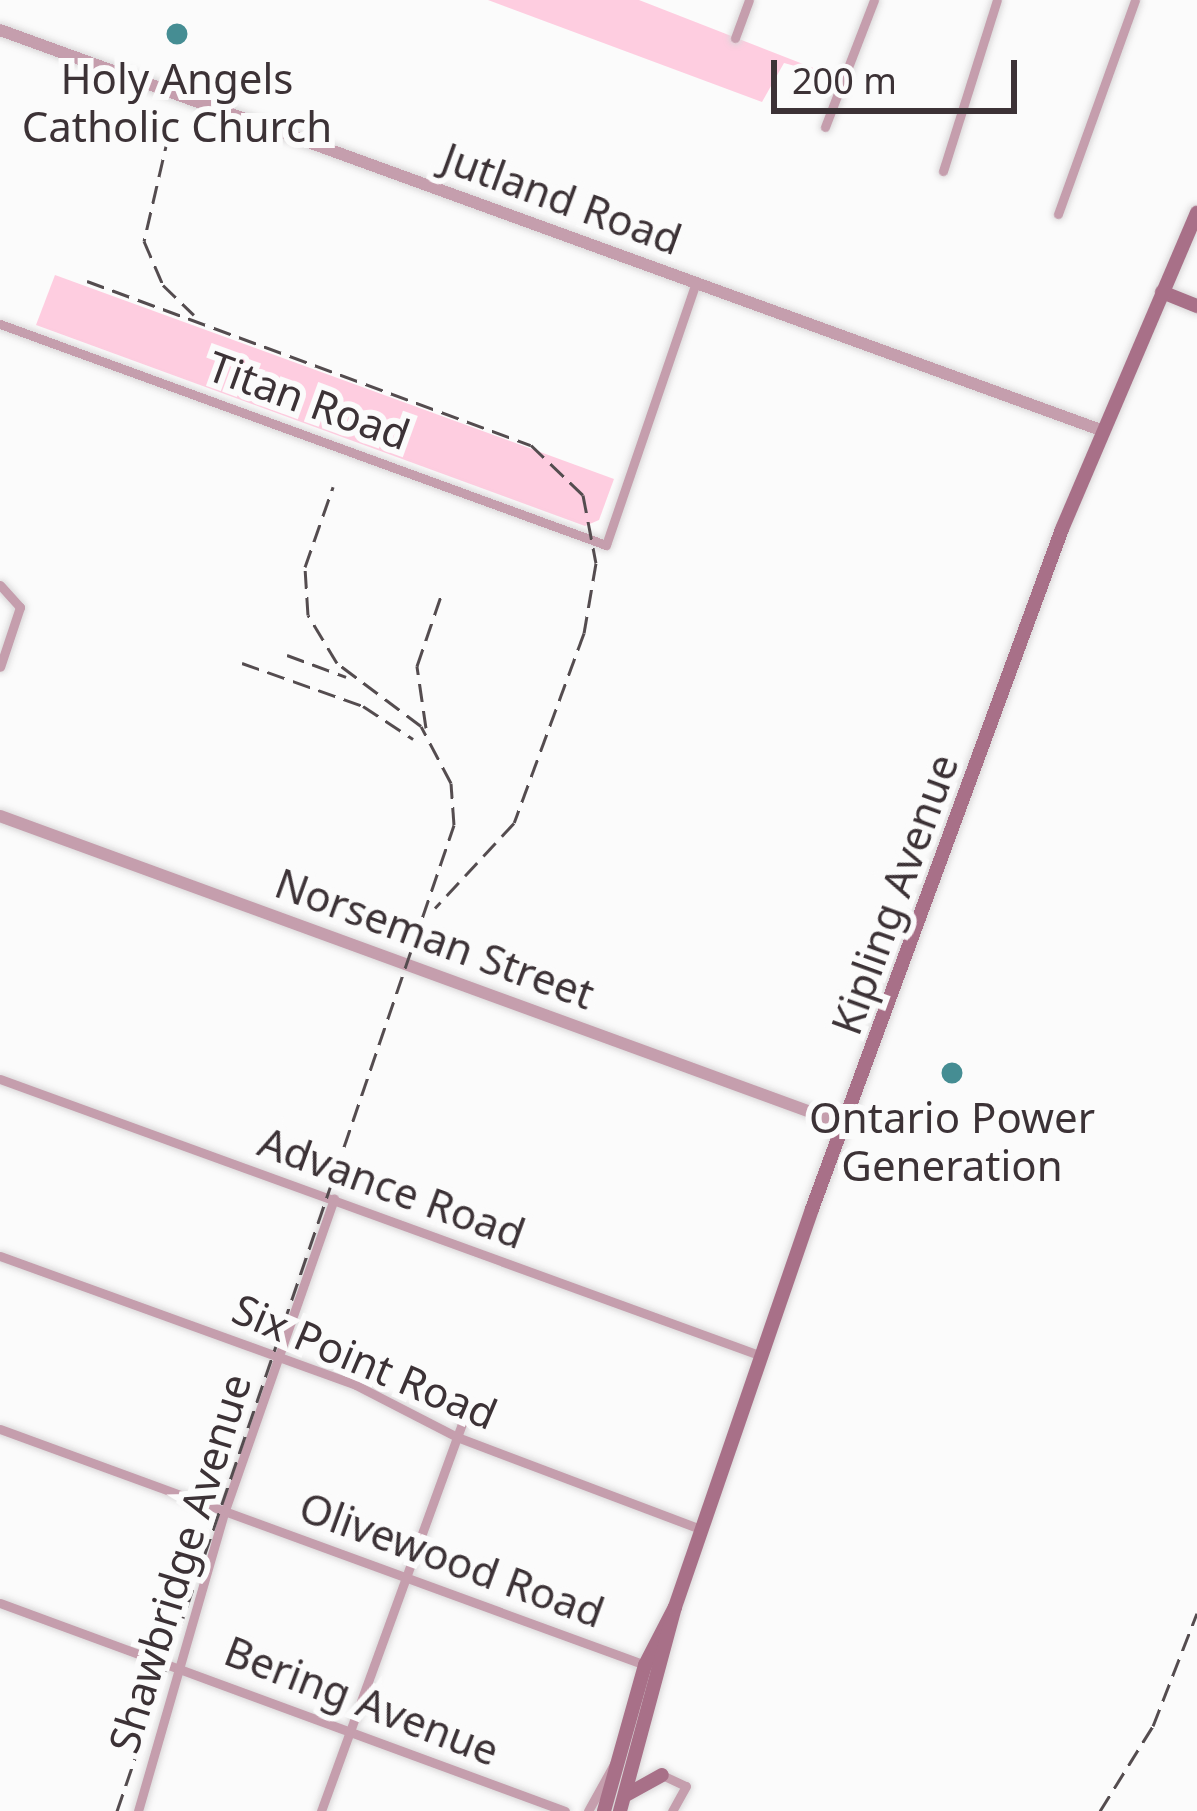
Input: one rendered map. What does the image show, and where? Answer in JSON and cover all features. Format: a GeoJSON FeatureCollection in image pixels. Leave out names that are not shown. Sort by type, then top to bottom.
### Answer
{"type":"FeatureCollection","features":[{"type":"Feature","properties":{"kind":"main road","name":"Kipling Avenue"},"geometry":{"type":"LineString","coordinates":[[604,1811],[619,1754],[762,1356],[1101,430],[1197,213]]}},
{"type":"Feature","properties":{"kind":"main road"},"geometry":{"type":"LineString","coordinates":[[1162,292],[1197,306]]}},
{"type":"Feature","properties":{"kind":"main road","name":"Kipling Avenue"},"geometry":{"type":"LineString","coordinates":[[620,1811],[638,1746],[651,1667]]}},
{"type":"Feature","properties":{"kind":"main road"},"geometry":{"type":"LineString","coordinates":[[626,1795],[662,1775],[638,1746]]}},
{"type":"Feature","properties":{"kind":"street"},"geometry":{"type":"LineString","coordinates":[[735,38],[749,0]]}},
{"type":"Feature","properties":{"kind":"street"},"geometry":{"type":"LineString","coordinates":[[825,127],[874,0]]}},
{"type":"Feature","properties":{"kind":"street"},"geometry":{"type":"LineString","coordinates":[[943,171],[998,0]]}},
{"type":"Feature","properties":{"kind":"street"},"geometry":{"type":"LineString","coordinates":[[1058,214],[1135,0]]}},
{"type":"Feature","properties":{"kind":"street","name":"Jutland Road"},"geometry":{"type":"LineString","coordinates":[[0,30],[1101,430]]}},
{"type":"Feature","properties":{"kind":"street","name":"Titan Road"},"geometry":{"type":"LineString","coordinates":[[0,324],[606,545],[696,282]]}},
{"type":"Feature","properties":{"kind":"street"},"geometry":{"type":"LineString","coordinates":[[0,585],[20,607],[0,667]]}},
{"type":"Feature","properties":{"kind":"street","name":"Norseman Street"},"geometry":{"type":"LineString","coordinates":[[0,816],[846,1125]]}},
{"type":"Feature","properties":{"kind":"street","name":"Advance Road"},"geometry":{"type":"LineString","coordinates":[[0,1079],[762,1356]]}},
{"type":"Feature","properties":{"kind":"street","name":"Shawbridge Avenue"},"geometry":{"type":"LineString","coordinates":[[137,1811],[225,1510],[334,1199]]}},
{"type":"Feature","properties":{"kind":"street","name":"Six Point Road"},"geometry":{"type":"LineString","coordinates":[[0,1256],[276,1357],[457,1437],[703,1530]]}},
{"type":"Feature","properties":{"kind":"street"},"geometry":{"type":"LineString","coordinates":[[320,1811],[467,1408]]}},
{"type":"Feature","properties":{"kind":"street","name":"Olivewood Road"},"geometry":{"type":"LineString","coordinates":[[0,1429],[651,1667]]}},
{"type":"Feature","properties":{"kind":"street","name":"Bering Avenue"},"geometry":{"type":"LineString","coordinates":[[0,1603],[565,1811]]}},
{"type":"Feature","properties":{"kind":"street","name":"Kipling Avenue"},"geometry":{"type":"LineString","coordinates":[[588,1811],[619,1754]]}},
{"type":"Feature","properties":{"kind":"street"},"geometry":{"type":"LineString","coordinates":[[662,1775],[686,1786],[672,1811]]}},
{"type":"Feature","properties":{"kind":"shaded area"},"geometry":{"type":"Polygon","coordinates":[[[488,0],[639,0],[839,78],[784,63],[762,102],[488,0]]]}},
{"type":"Feature","properties":{"kind":"shaded area"},"geometry":{"type":"Polygon","coordinates":[[[55,275],[614,479],[599,520],[585,526],[36,325],[55,275]]]}},
{"type":"Feature","properties":{"kind":"railway"},"geometry":{"type":"LineString","coordinates":[[169,133],[144,241],[163,285],[194,315]]}},
{"type":"Feature","properties":{"kind":"railway"},"geometry":{"type":"LineString","coordinates":[[87,281],[531,445],[583,495],[596,563],[584,633],[514,823],[435,908]]}},
{"type":"Feature","properties":{"kind":"railway"},"geometry":{"type":"LineString","coordinates":[[117,1811],[454,825],[451,783],[421,726],[337,663],[308,615],[305,567],[333,487]]}},
{"type":"Feature","properties":{"kind":"railway"},"geometry":{"type":"LineString","coordinates":[[426,728],[417,666],[441,596]]}},
{"type":"Feature","properties":{"kind":"railway"},"geometry":{"type":"LineString","coordinates":[[287,655],[346,677]]}},
{"type":"Feature","properties":{"kind":"railway"},"geometry":{"type":"LineString","coordinates":[[242,663],[363,706],[413,739]]}},
{"type":"Feature","properties":{"kind":"railway"},"geometry":{"type":"LineString","coordinates":[[1100,1811],[1153,1726],[1197,1613]]}},
{"type":"Feature","properties":{"kind":"place","name":"Holy Angels Catholic Church"},"geometry":{"type":"Point","coordinates":[177,34]}},
{"type":"Feature","properties":{"kind":"place","name":"Ontario Power Generation"},"geometry":{"type":"Point","coordinates":[952,1073]}}]}
